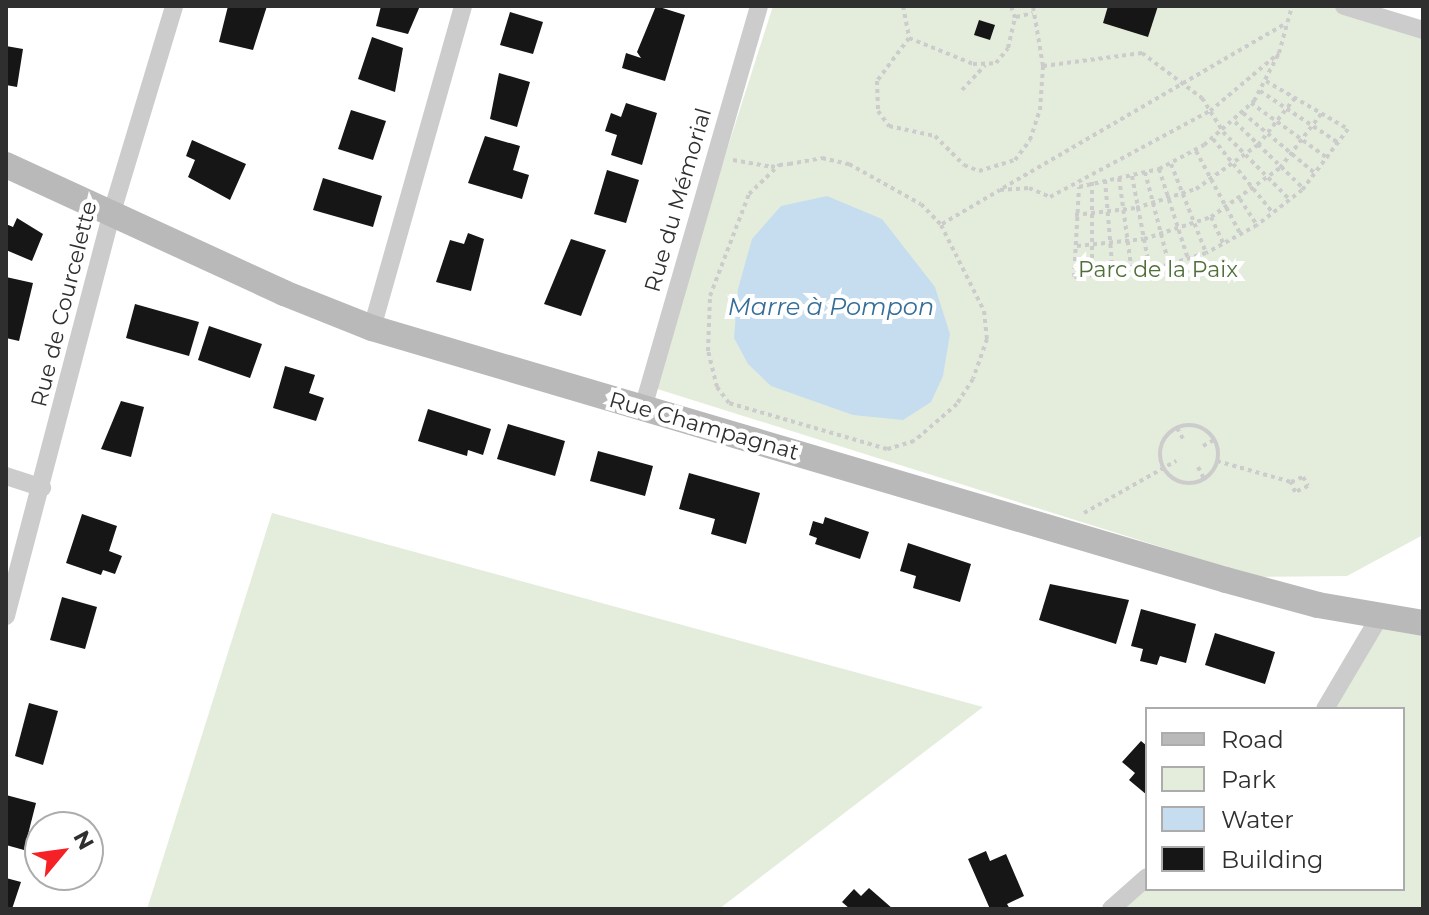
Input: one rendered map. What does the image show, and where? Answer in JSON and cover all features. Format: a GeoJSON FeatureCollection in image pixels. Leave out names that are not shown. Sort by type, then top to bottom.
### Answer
{"type":"FeatureCollection","features":[{"type":"Feature","properties":{"kind":"street","name":"Rue de Courcelette"},"geometry":{"type":"LineString","coordinates":[[6,616],[112,212],[174,6]]}},
{"type":"Feature","properties":{"kind":"street"},"geometry":{"type":"LineString","coordinates":[[372,328],[463,6]]}},
{"type":"Feature","properties":{"kind":"street","name":"Rue du Mémorial"},"geometry":{"type":"LineString","coordinates":[[643,408],[759,6]]}},
{"type":"Feature","properties":{"kind":"street"},"geometry":{"type":"LineString","coordinates":[[1344,6],[1423,30]]}},
{"type":"Feature","properties":{"kind":"street","name":"Rue Champagnat"},"geometry":{"type":"LineString","coordinates":[[6,165],[284,293],[372,328],[1264,590],[1423,623]]}},
{"type":"Feature","properties":{"kind":"street"},"geometry":{"type":"LineString","coordinates":[[6,476],[42,488]]}},
{"type":"Feature","properties":{"kind":"street"},"geometry":{"type":"LineString","coordinates":[[1326,707],[1380,616]]}},
{"type":"Feature","properties":{"kind":"street"},"geometry":{"type":"LineString","coordinates":[[1111,909],[1145,879]]}},
{"type":"Feature","properties":{"kind":"path"},"geometry":{"type":"LineString","coordinates":[[903,6],[909,38],[877,81],[878,111],[889,126],[935,136],[964,165],[979,171],[1015,160],[1030,140],[1040,110],[1043,66],[1033,9],[1015,18]]}},
{"type":"Feature","properties":{"kind":"path"},"geometry":{"type":"LineString","coordinates":[[909,38],[973,64],[996,63],[1008,48],[1015,18],[1011,6]]}},
{"type":"Feature","properties":{"kind":"path"},"geometry":{"type":"LineString","coordinates":[[1266,81],[1348,129],[1329,159],[1304,189],[1257,225],[1206,253],[1150,270],[1092,278],[1074,277],[1079,187],[1171,164],[1196,151],[1235,122],[1266,81],[1279,53],[1292,6]]}},
{"type":"Feature","properties":{"kind":"path"},"geometry":{"type":"LineString","coordinates":[[941,225],[1288,22]]}},
{"type":"Feature","properties":{"kind":"path"},"geometry":{"type":"LineString","coordinates":[[1043,66],[1142,53],[1183,84],[1210,111],[1223,132],[1290,200]]}},
{"type":"Feature","properties":{"kind":"path"},"geometry":{"type":"LineString","coordinates":[[1000,190],[1029,188],[1050,197],[1210,111],[1279,53]]}},
{"type":"Feature","properties":{"kind":"path"},"geometry":{"type":"LineString","coordinates":[[962,90],[987,63]]}},
{"type":"Feature","properties":{"kind":"path"},"geometry":{"type":"LineString","coordinates":[[1260,91],[1340,144]]}},
{"type":"Feature","properties":{"kind":"path"},"geometry":{"type":"LineString","coordinates":[[1076,215],[1123,211],[1183,195],[1234,165],[1259,145],[1295,98]]}},
{"type":"Feature","properties":{"kind":"path"},"geometry":{"type":"LineString","coordinates":[[1251,103],[1329,159]]}},
{"type":"Feature","properties":{"kind":"path"},"geometry":{"type":"LineString","coordinates":[[1243,113],[1316,174]]}},
{"type":"Feature","properties":{"kind":"path"},"geometry":{"type":"LineString","coordinates":[[1075,246],[1144,239],[1211,217],[1281,167],[1304,141],[1321,113]]}},
{"type":"Feature","properties":{"kind":"path"},"geometry":{"type":"LineString","coordinates":[[1235,122],[1304,189]]}},
{"type":"Feature","properties":{"kind":"path"},"geometry":{"type":"LineString","coordinates":[[1213,139],[1273,213]]}},
{"type":"Feature","properties":{"kind":"path"},"geometry":{"type":"LineString","coordinates":[[1196,151],[1241,235]]}},
{"type":"Feature","properties":{"kind":"path"},"geometry":{"type":"LineString","coordinates":[[715,157],[779,165],[822,158],[849,164],[921,204],[941,225],[984,311],[987,339],[973,379],[957,404],[914,441],[887,449],[729,403],[717,387],[708,351],[710,296],[749,194],[779,165]]}},
{"type":"Feature","properties":{"kind":"path"},"geometry":{"type":"LineString","coordinates":[[1171,164],[1206,253]]}},
{"type":"Feature","properties":{"kind":"path"},"geometry":{"type":"LineString","coordinates":[[1159,169],[1188,259]]}},
{"type":"Feature","properties":{"kind":"path"},"geometry":{"type":"LineString","coordinates":[[1145,172],[1169,265]]}},
{"type":"Feature","properties":{"kind":"path"},"geometry":{"type":"LineString","coordinates":[[1132,176],[1150,270]]}},
{"type":"Feature","properties":{"kind":"path"},"geometry":{"type":"LineString","coordinates":[[1119,178],[1132,273]]}},
{"type":"Feature","properties":{"kind":"path"},"geometry":{"type":"LineString","coordinates":[[1105,180],[1113,276]]}},
{"type":"Feature","properties":{"kind":"path"},"geometry":{"type":"LineString","coordinates":[[1092,182],[1092,278]]}},
{"type":"Feature","properties":{"kind":"path"},"geometry":{"type":"LineString","coordinates":[[1240,199],[1257,225]]}},
{"type":"Feature","properties":{"kind":"path"},"geometry":{"type":"LineString","coordinates":[[1211,217],[1224,245]]}},
{"type":"Feature","properties":{"kind":"path"},"geometry":{"type":"LineString","coordinates":[[1198,426],[1214,440],[1217,461],[1204,479],[1187,483],[1164,468],[1160,448],[1177,428],[1198,426]]}},
{"type":"Feature","properties":{"kind":"path"},"geometry":{"type":"LineString","coordinates":[[1177,428],[1183,439]]}},
{"type":"Feature","properties":{"kind":"path"},"geometry":{"type":"LineString","coordinates":[[1203,446],[1214,440]]}},
{"type":"Feature","properties":{"kind":"path"},"geometry":{"type":"LineString","coordinates":[[1056,529],[1176,461]]}},
{"type":"Feature","properties":{"kind":"path"},"geometry":{"type":"LineString","coordinates":[[1217,461],[1291,482],[1303,477],[1308,486],[1295,492],[1291,482]]}},
{"type":"Feature","properties":{"kind":"path"},"geometry":{"type":"LineString","coordinates":[[1198,467],[1204,479]]}},
{"type":"Feature","properties":{"kind":"green space","name":"Parc de la Paix"},"geometry":{"type":"Polygon","coordinates":[[[773,6],[1338,6],[1423,28],[1423,535],[1347,576],[1257,577],[651,387],[773,6]]]}},
{"type":"Feature","properties":{"kind":"green space"},"geometry":{"type":"Polygon","coordinates":[[[272,513],[983,707],[719,909],[147,909],[272,513]]]}},
{"type":"Feature","properties":{"kind":"green space"},"geometry":{"type":"Polygon","coordinates":[[[1380,616],[1423,623],[1423,909],[1104,909],[1145,890],[1405,891],[1405,707],[1326,707],[1380,616]]]}},
{"type":"Feature","properties":{"kind":"water","name":"Marre à Pompon"},"geometry":{"type":"Polygon","coordinates":[[[827,196],[882,219],[935,287],[950,334],[943,376],[931,402],[903,420],[853,415],[771,386],[748,364],[734,338],[738,289],[752,239],[781,206],[827,196]]]}},
{"type":"Feature","properties":{"kind":"building"},"geometry":{"type":"Polygon","coordinates":[[[228,6],[267,6],[253,50],[219,42],[228,6]]]}},
{"type":"Feature","properties":{"kind":"building"},"geometry":{"type":"Polygon","coordinates":[[[381,6],[420,6],[408,34],[376,26],[381,6]]]}},
{"type":"Feature","properties":{"kind":"building"},"geometry":{"type":"Polygon","coordinates":[[[656,6],[685,15],[665,81],[622,68],[626,53],[641,58],[637,52],[656,6]]]}},
{"type":"Feature","properties":{"kind":"building"},"geometry":{"type":"Polygon","coordinates":[[[1108,6],[1158,6],[1148,37],[1103,23],[1108,6]]]}},
{"type":"Feature","properties":{"kind":"building"},"geometry":{"type":"Polygon","coordinates":[[[510,12],[543,22],[533,54],[500,45],[510,12]]]}},
{"type":"Feature","properties":{"kind":"building"},"geometry":{"type":"Polygon","coordinates":[[[979,20],[995,25],[990,40],[974,35],[979,20]]]}},
{"type":"Feature","properties":{"kind":"building"},"geometry":{"type":"Polygon","coordinates":[[[372,37],[403,48],[395,92],[358,79],[372,37]]]}},
{"type":"Feature","properties":{"kind":"building"},"geometry":{"type":"Polygon","coordinates":[[[6,46],[23,49],[17,87],[6,85],[6,46]]]}},
{"type":"Feature","properties":{"kind":"building"},"geometry":{"type":"Polygon","coordinates":[[[499,73],[530,82],[517,127],[490,119],[499,73]]]}},
{"type":"Feature","properties":{"kind":"building"},"geometry":{"type":"Polygon","coordinates":[[[626,103],[657,113],[642,165],[611,155],[617,135],[605,131],[611,113],[621,117],[626,103]]]}},
{"type":"Feature","properties":{"kind":"building"},"geometry":{"type":"Polygon","coordinates":[[[351,110],[386,121],[373,160],[338,149],[351,110]]]}},
{"type":"Feature","properties":{"kind":"building"},"geometry":{"type":"Polygon","coordinates":[[[485,136],[520,146],[513,170],[529,175],[522,199],[468,183],[485,136]]]}},
{"type":"Feature","properties":{"kind":"building"},"geometry":{"type":"Polygon","coordinates":[[[192,140],[246,164],[230,200],[188,177],[195,160],[186,156],[192,140]]]}},
{"type":"Feature","properties":{"kind":"building"},"geometry":{"type":"Polygon","coordinates":[[[607,170],[639,180],[626,223],[594,214],[607,170]]]}},
{"type":"Feature","properties":{"kind":"building"},"geometry":{"type":"Polygon","coordinates":[[[323,178],[382,196],[373,227],[313,210],[323,178]]]}},
{"type":"Feature","properties":{"kind":"building"},"geometry":{"type":"Polygon","coordinates":[[[17,218],[43,234],[32,261],[6,250],[6,224],[13,227],[17,218]]]}},
{"type":"Feature","properties":{"kind":"building"},"geometry":{"type":"Polygon","coordinates":[[[468,233],[484,239],[471,291],[436,282],[450,240],[464,244],[468,233]]]}},
{"type":"Feature","properties":{"kind":"building"},"geometry":{"type":"Polygon","coordinates":[[[571,239],[606,250],[581,316],[544,304],[571,239]]]}},
{"type":"Feature","properties":{"kind":"building"},"geometry":{"type":"Polygon","coordinates":[[[6,277],[33,283],[19,341],[6,338],[6,277]]]}},
{"type":"Feature","properties":{"kind":"building"},"geometry":{"type":"Polygon","coordinates":[[[135,304],[199,322],[189,356],[126,338],[135,304]]]}},
{"type":"Feature","properties":{"kind":"building"},"geometry":{"type":"Polygon","coordinates":[[[209,326],[262,344],[250,378],[198,360],[209,326]]]}},
{"type":"Feature","properties":{"kind":"building"},"geometry":{"type":"Polygon","coordinates":[[[285,366],[315,375],[309,393],[324,398],[316,421],[273,408],[285,366]]]}},
{"type":"Feature","properties":{"kind":"building"},"geometry":{"type":"Polygon","coordinates":[[[121,401],[144,407],[131,457],[101,449],[121,401]]]}},
{"type":"Feature","properties":{"kind":"building"},"geometry":{"type":"Polygon","coordinates":[[[428,409],[491,429],[483,455],[468,450],[467,456],[418,441],[428,409]]]}},
{"type":"Feature","properties":{"kind":"building"},"geometry":{"type":"Polygon","coordinates":[[[508,424],[565,441],[555,476],[497,459],[508,424]]]}},
{"type":"Feature","properties":{"kind":"building"},"geometry":{"type":"Polygon","coordinates":[[[598,451],[653,466],[645,496],[590,481],[598,451]]]}},
{"type":"Feature","properties":{"kind":"building"},"geometry":{"type":"Polygon","coordinates":[[[689,473],[760,493],[746,544],[711,534],[715,519],[679,509],[689,473]]]}},
{"type":"Feature","properties":{"kind":"building"},"geometry":{"type":"Polygon","coordinates":[[[82,514],[117,526],[109,551],[122,556],[115,574],[103,570],[101,575],[66,563],[82,514]]]}},
{"type":"Feature","properties":{"kind":"building"},"geometry":{"type":"Polygon","coordinates":[[[825,517],[869,532],[860,559],[815,544],[817,538],[809,535],[813,521],[823,524],[825,517]]]}},
{"type":"Feature","properties":{"kind":"building"},"geometry":{"type":"Polygon","coordinates":[[[908,543],[971,564],[960,602],[913,588],[916,576],[900,571],[908,543]]]}},
{"type":"Feature","properties":{"kind":"building"},"geometry":{"type":"Polygon","coordinates":[[[1050,584],[1129,600],[1116,644],[1039,620],[1050,584]]]}},
{"type":"Feature","properties":{"kind":"building"},"geometry":{"type":"Polygon","coordinates":[[[62,597],[97,607],[85,649],[50,640],[62,597]]]}},
{"type":"Feature","properties":{"kind":"building"},"geometry":{"type":"Polygon","coordinates":[[[1141,609],[1196,624],[1186,663],[1160,656],[1157,665],[1140,661],[1143,649],[1131,646],[1141,609]]]}},
{"type":"Feature","properties":{"kind":"building"},"geometry":{"type":"Polygon","coordinates":[[[1215,633],[1275,652],[1265,684],[1205,665],[1215,633]]]}},
{"type":"Feature","properties":{"kind":"building"},"geometry":{"type":"Polygon","coordinates":[[[29,703],[58,711],[43,765],[15,756],[29,703]]]}},
{"type":"Feature","properties":{"kind":"building"},"geometry":{"type":"Polygon","coordinates":[[[1141,741],[1145,744],[1145,793],[1129,780],[1135,773],[1122,762],[1141,741]]]}},
{"type":"Feature","properties":{"kind":"building"},"geometry":{"type":"Polygon","coordinates":[[[6,795],[36,803],[34,811],[24,811],[24,850],[6,845],[6,795]]]}},
{"type":"Feature","properties":{"kind":"building"},"geometry":{"type":"Polygon","coordinates":[[[986,851],[990,861],[1006,854],[1024,896],[1007,904],[1010,909],[990,909],[968,859],[986,851]]]}},
{"type":"Feature","properties":{"kind":"building"},"geometry":{"type":"Polygon","coordinates":[[[6,878],[21,882],[12,909],[6,909],[6,878]]]}},
{"type":"Feature","properties":{"kind":"building"},"geometry":{"type":"Polygon","coordinates":[[[869,888],[893,909],[850,909],[842,902],[854,889],[861,896],[869,888]]]}}]}
